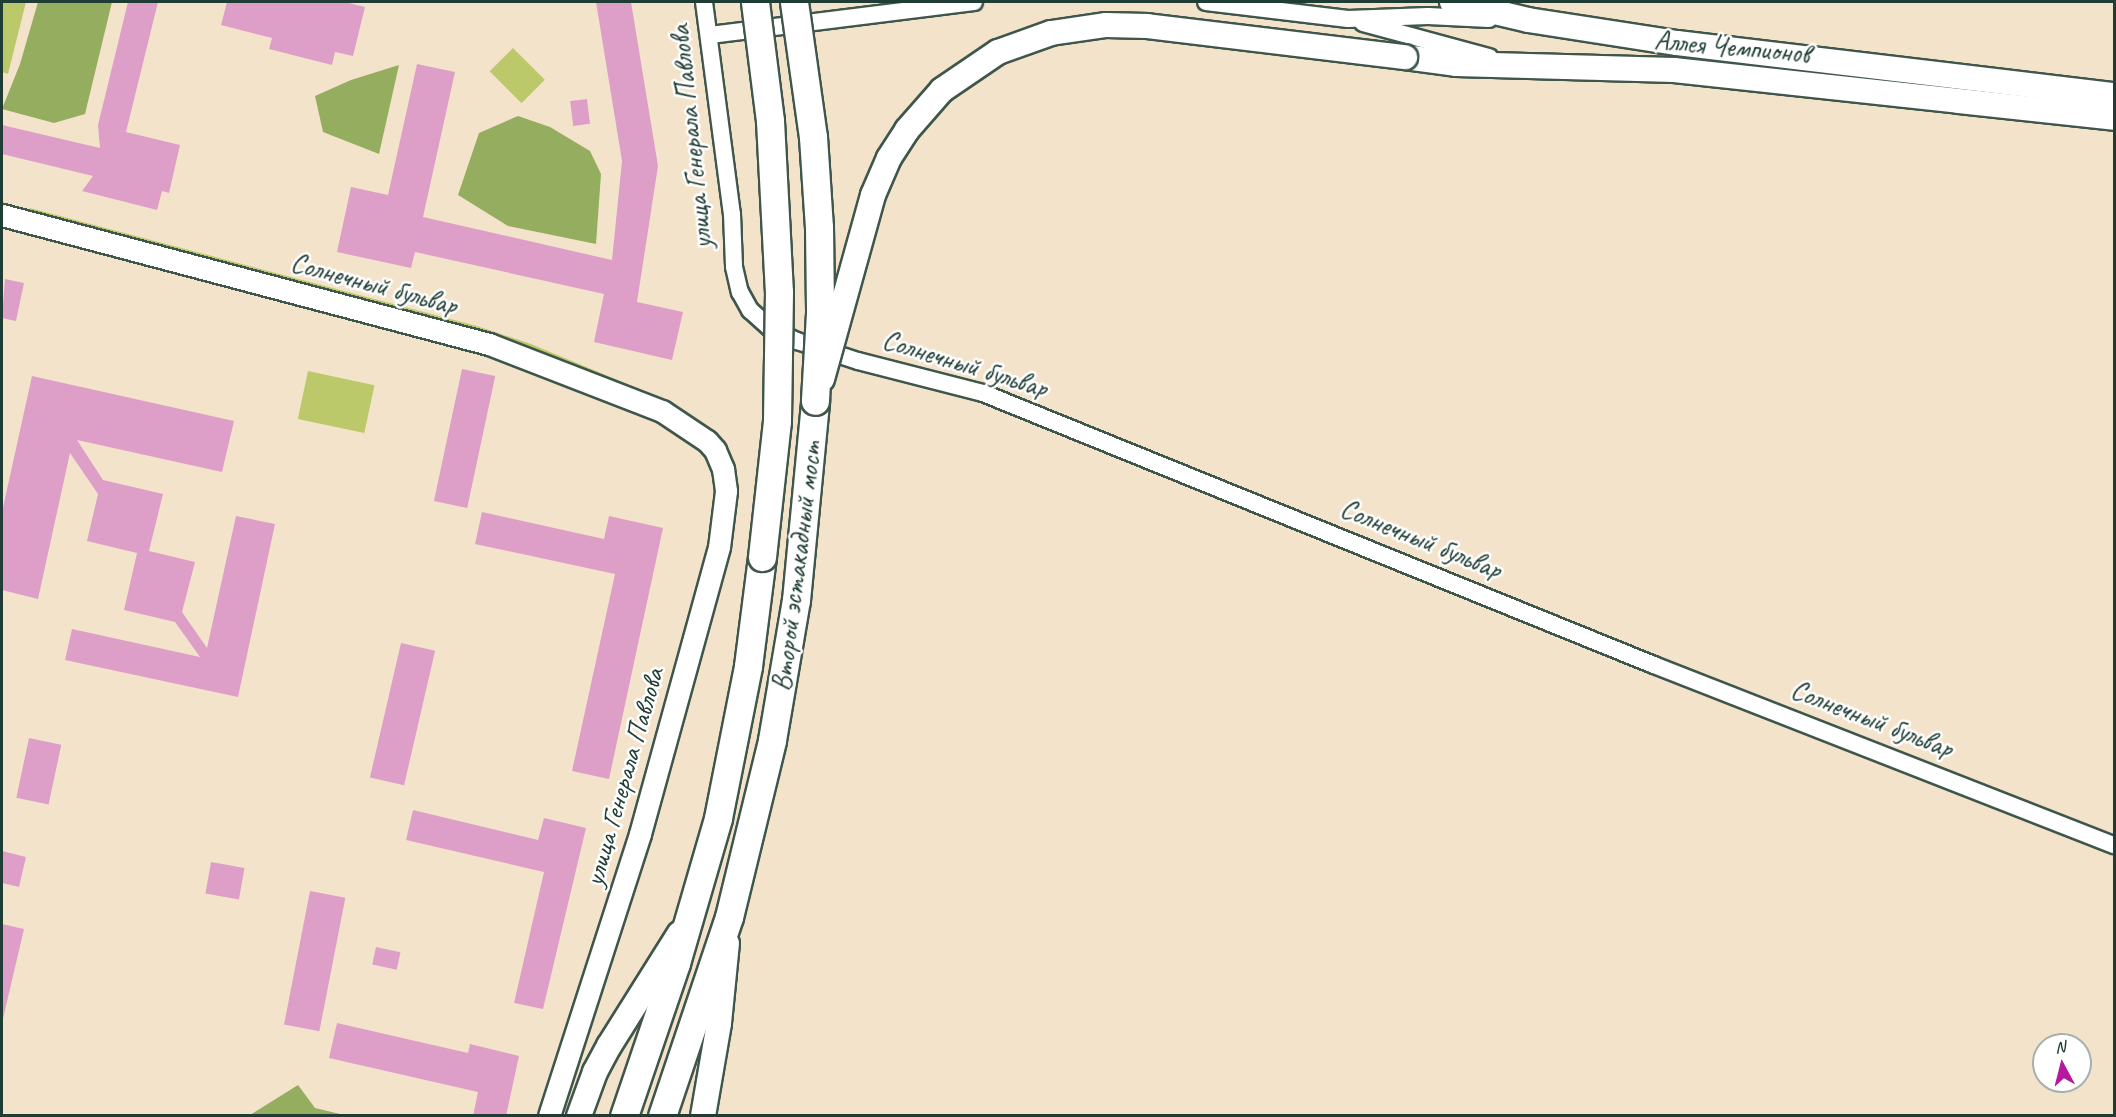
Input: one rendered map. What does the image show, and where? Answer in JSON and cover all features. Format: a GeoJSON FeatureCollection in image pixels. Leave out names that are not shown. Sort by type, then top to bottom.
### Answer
{"type":"FeatureCollection","features":[{"type":"Feature","properties":{"kind":"main road","name":"Второй эстакадный мост"},"geometry":{"type":"LineString","coordinates":[[624,1116],[662,1010],[718,818],[748,666],[777,421],[779,337],[776,199],[767,89],[755,2]]}},
{"type":"Feature","properties":{"kind":"main road","name":"Второй эстакадный мост"},"geometry":{"type":"LineString","coordinates":[[662,1116],[729,917],[764,778],[787,666],[804,533],[820,313],[819,227],[813,137],[794,2]]}},
{"type":"Feature","properties":{"kind":"main road"},"geometry":{"type":"LineString","coordinates":[[1452,2],[1528,20]]}},
{"type":"Feature","properties":{"kind":"main road","name":"Аллея Чемпионов"},"geometry":{"type":"LineString","coordinates":[[1528,20],[1755,54],[2115,95]]}},
{"type":"Feature","properties":{"kind":"main road"},"geometry":{"type":"LineString","coordinates":[[815,401],[873,195],[889,158],[911,125],[942,90],[998,52],[1051,33],[1106,25],[1147,26],[1456,64],[1519,65]]}},
{"type":"Feature","properties":{"kind":"main road","name":"Аллея Чемпионов"},"geometry":{"type":"LineString","coordinates":[[1519,65],[1713,73],[2115,118]]}},
{"type":"Feature","properties":{"kind":"main road"},"geometry":{"type":"LineString","coordinates":[[579,1116],[604,1055],[691,916]]}},
{"type":"Feature","properties":{"kind":"main road"},"geometry":{"type":"LineString","coordinates":[[703,1116],[719,1023],[729,917]]}},
{"type":"Feature","properties":{"kind":"street","name":"улица Генерала Павлова"},"geometry":{"type":"LineString","coordinates":[[704,2],[732,214],[734,267]]}},
{"type":"Feature","properties":{"kind":"street"},"geometry":{"type":"LineString","coordinates":[[710,35],[974,2]]}},
{"type":"Feature","properties":{"kind":"street","name":"Аллея Чемпионов"},"geometry":{"type":"LineString","coordinates":[[1206,2],[1348,19],[1519,65]]}},
{"type":"Feature","properties":{"kind":"street","name":"Аллея Чемпионов"},"geometry":{"type":"LineString","coordinates":[[1348,19],[1428,16],[1528,20]]}},
{"type":"Feature","properties":{"kind":"street","name":"Солнечный бульвар"},"geometry":{"type":"LineString","coordinates":[[2,215],[484,343],[662,411],[707,441],[714,450]]}},
{"type":"Feature","properties":{"kind":"street","name":"Солнечный бульвар"},"geometry":{"type":"LineString","coordinates":[[734,267],[740,292],[750,310],[771,329],[797,341],[858,361],[983,393],[1654,665],[2115,845]]}},
{"type":"Feature","properties":{"kind":"street","name":"улица Генерала Павлова"},"geometry":{"type":"LineString","coordinates":[[549,1116],[640,834],[718,548],[726,491],[723,470],[714,450]]}},
{"type":"Feature","properties":{"kind":"green space"},"geometry":{"type":"Polygon","coordinates":[[[2,2],[26,2],[8,74],[2,72],[2,2]]]}},
{"type":"Feature","properties":{"kind":"green space"},"geometry":{"type":"Polygon","coordinates":[[[38,2],[112,2],[85,114],[54,123],[2,109],[20,64],[38,2]]]}},
{"type":"Feature","properties":{"kind":"green space"},"geometry":{"type":"Polygon","coordinates":[[[513,48],[545,80],[521,103],[490,71],[513,48]]]}},
{"type":"Feature","properties":{"kind":"green space"},"geometry":{"type":"Polygon","coordinates":[[[399,65],[379,154],[323,132],[315,96],[351,80],[399,65]]]}},
{"type":"Feature","properties":{"kind":"green space"},"geometry":{"type":"Polygon","coordinates":[[[518,116],[550,127],[590,151],[601,174],[596,244],[508,226],[458,195],[479,133],[518,116]]]}},
{"type":"Feature","properties":{"kind":"green space"},"geometry":{"type":"Polygon","coordinates":[[[30,208],[477,326],[531,344],[661,398],[659,402],[29,213],[30,208]]]}},
{"type":"Feature","properties":{"kind":"green space"},"geometry":{"type":"Polygon","coordinates":[[[308,371],[375,385],[364,433],[298,419],[308,371]]]}},
{"type":"Feature","properties":{"kind":"green space"},"geometry":{"type":"Polygon","coordinates":[[[298,1085],[315,1108],[344,1115],[250,1115],[298,1085]]]}},
{"type":"Feature","properties":{"kind":"building"},"geometry":{"type":"Polygon","coordinates":[[[128,2],[158,2],[126,132],[180,145],[169,193],[162,191],[157,210],[82,191],[93,176],[2,154],[2,125],[100,148],[98,125],[128,2]]]}},
{"type":"Feature","properties":{"kind":"building"},"geometry":{"type":"Polygon","coordinates":[[[227,2],[345,2],[365,7],[353,56],[335,52],[332,65],[269,49],[272,38],[221,25],[227,2]]]}},
{"type":"Feature","properties":{"kind":"building"},"geometry":{"type":"Polygon","coordinates":[[[596,2],[631,2],[658,166],[637,302],[683,312],[672,360],[594,342],[604,294],[415,252],[411,268],[337,252],[351,187],[388,195],[417,64],[455,72],[423,217],[612,260],[622,161],[596,2]]]}},
{"type":"Feature","properties":{"kind":"building"},"geometry":{"type":"Polygon","coordinates":[[[587,99],[590,124],[573,126],[570,101],[587,99]]]}},
{"type":"Feature","properties":{"kind":"building"},"geometry":{"type":"Polygon","coordinates":[[[5,279],[24,283],[16,321],[2,318],[5,279]]]}},
{"type":"Feature","properties":{"kind":"building"},"geometry":{"type":"Polygon","coordinates":[[[462,369],[495,376],[467,508],[434,501],[462,369]]]}},
{"type":"Feature","properties":{"kind":"building"},"geometry":{"type":"Polygon","coordinates":[[[32,376],[234,421],[222,472],[77,440],[103,480],[163,494],[149,551],[195,562],[182,612],[207,648],[236,516],[275,524],[238,697],[65,660],[72,629],[200,657],[175,622],[124,610],[137,553],[87,541],[98,494],[70,453],[38,599],[2,590],[2,512],[32,376]]]}},
{"type":"Feature","properties":{"kind":"building"},"geometry":{"type":"Polygon","coordinates":[[[482,512],[604,539],[609,516],[663,528],[609,779],[572,771],[615,574],[475,544],[482,512]]]}},
{"type":"Feature","properties":{"kind":"building"},"geometry":{"type":"Polygon","coordinates":[[[401,643],[435,651],[404,785],[370,777],[401,643]]]}},
{"type":"Feature","properties":{"kind":"building"},"geometry":{"type":"Polygon","coordinates":[[[29,738],[61,745],[49,805],[16,798],[29,738]]]}},
{"type":"Feature","properties":{"kind":"building"},"geometry":{"type":"Polygon","coordinates":[[[413,810],[538,840],[544,818],[586,828],[543,1009],[514,1003],[544,872],[406,840],[413,810]]]}},
{"type":"Feature","properties":{"kind":"building"},"geometry":{"type":"Polygon","coordinates":[[[2,851],[26,857],[19,887],[2,883],[2,851]]]}},
{"type":"Feature","properties":{"kind":"building"},"geometry":{"type":"Polygon","coordinates":[[[211,862],[244,868],[239,899],[205,894],[211,862]]]}},
{"type":"Feature","properties":{"kind":"building"},"geometry":{"type":"Polygon","coordinates":[[[310,891],[345,898],[319,1031],[284,1025],[310,891]]]}},
{"type":"Feature","properties":{"kind":"building"},"geometry":{"type":"Polygon","coordinates":[[[2,924],[24,929],[2,1023],[2,924]]]}},
{"type":"Feature","properties":{"kind":"building"},"geometry":{"type":"Polygon","coordinates":[[[376,947],[400,952],[397,970],[372,965],[376,947]]]}},
{"type":"Feature","properties":{"kind":"building"},"geometry":{"type":"Polygon","coordinates":[[[337,1023],[468,1053],[470,1044],[519,1056],[506,1116],[473,1116],[478,1092],[329,1058],[337,1023]]]}}]}
